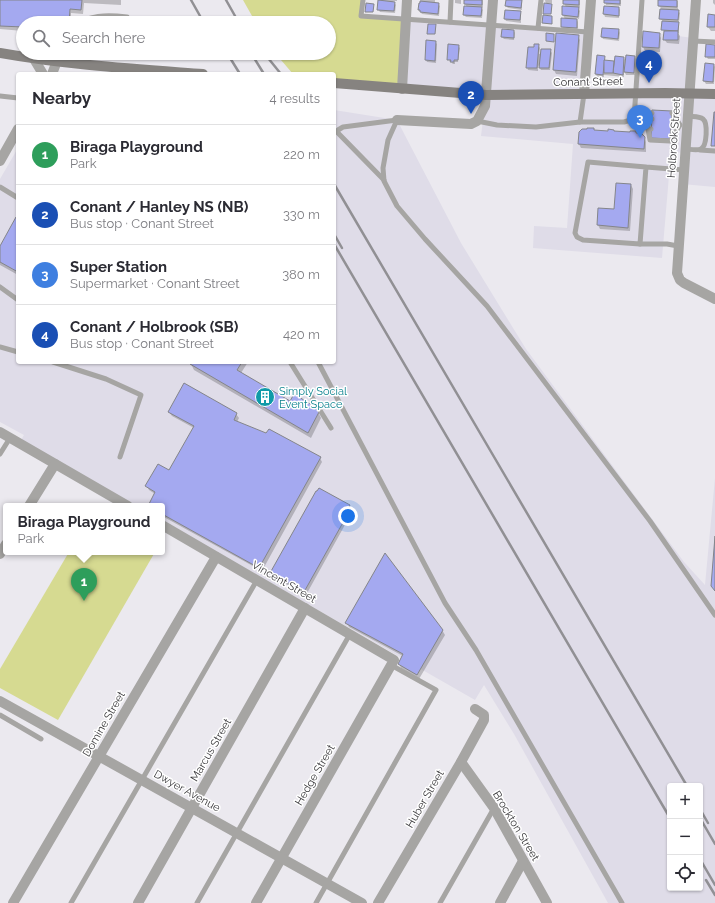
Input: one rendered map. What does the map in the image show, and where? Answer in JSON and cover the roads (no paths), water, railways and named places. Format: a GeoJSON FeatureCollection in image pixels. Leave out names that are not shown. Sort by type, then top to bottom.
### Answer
{"type":"FeatureCollection","features":[{"type":"Feature","properties":{"kind":"main road"},"geometry":{"type":"LineString","coordinates":[[0,53],[16,56]]}},
{"type":"Feature","properties":{"kind":"main road"},"geometry":{"type":"LineString","coordinates":[[46,60],[75,64],[177,72]]}},
{"type":"Feature","properties":{"kind":"main road","name":"Conant Street"},"geometry":{"type":"LineString","coordinates":[[336,83],[486,95],[635,93],[715,94]]}},
{"type":"Feature","properties":{"kind":"street"},"geometry":{"type":"LineString","coordinates":[[402,89],[407,0]]}},
{"type":"Feature","properties":{"kind":"street"},"geometry":{"type":"LineString","coordinates":[[397,120],[471,124],[477,121],[483,110],[486,95],[493,0]]}},
{"type":"Feature","properties":{"kind":"street"},"geometry":{"type":"LineString","coordinates":[[584,94],[591,0]]}},
{"type":"Feature","properties":{"kind":"street","name":"Holbrook Street"},"geometry":{"type":"LineString","coordinates":[[696,0],[689,94],[683,122],[685,149],[677,273],[679,278],[684,283],[715,300]]}},
{"type":"Feature","properties":{"kind":"street"},"geometry":{"type":"LineString","coordinates":[[35,60],[42,72]]}},
{"type":"Feature","properties":{"kind":"street"},"geometry":{"type":"LineString","coordinates":[[53,72],[57,61]]}},
{"type":"Feature","properties":{"kind":"street"},"geometry":{"type":"LineString","coordinates":[[0,161],[16,133]]}},
{"type":"Feature","properties":{"kind":"street"},"geometry":{"type":"LineString","coordinates":[[0,432],[123,503]]}},
{"type":"Feature","properties":{"kind":"street"},"geometry":{"type":"LineString","coordinates":[[31,503],[54,464]]}},
{"type":"Feature","properties":{"kind":"street","name":"Vincent Street"},"geometry":{"type":"LineString","coordinates":[[165,528],[350,634],[393,662]]}},
{"type":"Feature","properties":{"kind":"street","name":"Domine Street"},"geometry":{"type":"LineString","coordinates":[[13,903],[216,557]]}},
{"type":"Feature","properties":{"kind":"street","name":"Marcus Street"},"geometry":{"type":"LineString","coordinates":[[138,903],[305,608]]}},
{"type":"Feature","properties":{"kind":"street","name":"Hedge Street"},"geometry":{"type":"LineString","coordinates":[[256,903],[393,662]]}},
{"type":"Feature","properties":{"kind":"street","name":"Dwyer Avenue"},"geometry":{"type":"LineString","coordinates":[[0,701],[362,903]]}},
{"type":"Feature","properties":{"kind":"street","name":"Huber Street"},"geometry":{"type":"LineString","coordinates":[[378,903],[461,762],[484,718],[484,715],[475,709]]}},
{"type":"Feature","properties":{"kind":"street","name":"Brockton Street"},"geometry":{"type":"LineString","coordinates":[[461,762],[494,808],[547,903]]}},
{"type":"Feature","properties":{"kind":"street"},"geometry":{"type":"LineString","coordinates":[[500,903],[523,861]]}},
{"type":"Feature","properties":{"kind":"lane"},"geometry":{"type":"LineString","coordinates":[[362,0],[361,16],[588,32]]}},
{"type":"Feature","properties":{"kind":"lane"},"geometry":{"type":"LineString","coordinates":[[450,22],[451,0]]}},
{"type":"Feature","properties":{"kind":"lane"},"geometry":{"type":"LineString","coordinates":[[538,28],[540,0]]}},
{"type":"Feature","properties":{"kind":"lane"},"geometry":{"type":"LineString","coordinates":[[634,119],[642,0]]}},
{"type":"Feature","properties":{"kind":"lane"},"geometry":{"type":"LineString","coordinates":[[94,16],[118,16]]}},
{"type":"Feature","properties":{"kind":"lane"},"geometry":{"type":"LineString","coordinates":[[693,41],[715,42]]}},
{"type":"Feature","properties":{"kind":"lane"},"geometry":{"type":"LineString","coordinates":[[75,60],[75,64]]}},
{"type":"Feature","properties":{"kind":"lane"},"geometry":{"type":"LineString","coordinates":[[580,122],[584,94]]}},
{"type":"Feature","properties":{"kind":"lane"},"geometry":{"type":"LineString","coordinates":[[0,96],[16,98]]}},
{"type":"Feature","properties":{"kind":"lane"},"geometry":{"type":"LineString","coordinates":[[646,120],[652,113]]}},
{"type":"Feature","properties":{"kind":"lane"},"geometry":{"type":"LineString","coordinates":[[672,113],[683,122]]}},
{"type":"Feature","properties":{"kind":"lane"},"geometry":{"type":"LineString","coordinates":[[671,120],[683,122],[702,118],[704,120],[706,124],[705,145],[703,149],[700,150]]}},
{"type":"Feature","properties":{"kind":"lane"},"geometry":{"type":"LineString","coordinates":[[477,121],[497,125],[536,127],[580,122],[624,122],[634,119],[652,119]]}},
{"type":"Feature","properties":{"kind":"lane"},"geometry":{"type":"LineString","coordinates":[[385,181],[338,133],[338,130],[343,127],[397,120]]}},
{"type":"Feature","properties":{"kind":"lane"},"geometry":{"type":"LineString","coordinates":[[397,120],[388,140],[383,168],[384,181],[397,206],[425,239],[487,306],[646,516],[715,615]]}},
{"type":"Feature","properties":{"kind":"lane"},"geometry":{"type":"LineString","coordinates":[[646,120],[650,129],[650,140],[663,141],[670,141],[683,122]]}},
{"type":"Feature","properties":{"kind":"lane"},"geometry":{"type":"LineString","coordinates":[[671,130],[677,130]]}},
{"type":"Feature","properties":{"kind":"lane"},"geometry":{"type":"LineString","coordinates":[[685,149],[715,151]]}},
{"type":"Feature","properties":{"kind":"lane"},"geometry":{"type":"LineString","coordinates":[[678,246],[668,244],[640,244],[583,240],[577,237],[576,233],[588,162],[684,170]]}},
{"type":"Feature","properties":{"kind":"lane"},"geometry":{"type":"LineString","coordinates":[[640,244],[646,167]]}},
{"type":"Feature","properties":{"kind":"lane"},"geometry":{"type":"LineString","coordinates":[[0,188],[16,197]]}},
{"type":"Feature","properties":{"kind":"lane"},"geometry":{"type":"LineString","coordinates":[[0,287],[16,299]]}},
{"type":"Feature","properties":{"kind":"lane"},"geometry":{"type":"LineString","coordinates":[[0,347],[16,351]]}},
{"type":"Feature","properties":{"kind":"lane"},"geometry":{"type":"LineString","coordinates":[[59,364],[106,379],[141,395],[120,458]]}},
{"type":"Feature","properties":{"kind":"lane"},"geometry":{"type":"LineString","coordinates":[[291,364],[330,428]]}},
{"type":"Feature","properties":{"kind":"lane"},"geometry":{"type":"LineString","coordinates":[[319,364],[445,603],[476,650],[622,903]]}},
{"type":"Feature","properties":{"kind":"lane"},"geometry":{"type":"LineString","coordinates":[[0,454],[10,438]]}},
{"type":"Feature","properties":{"kind":"lane"},"geometry":{"type":"LineString","coordinates":[[71,903],[257,580]]}},
{"type":"Feature","properties":{"kind":"lane"},"geometry":{"type":"LineString","coordinates":[[197,903],[350,634]]}},
{"type":"Feature","properties":{"kind":"lane"},"geometry":{"type":"LineString","coordinates":[[316,903],[436,690],[393,662]]}},
{"type":"Feature","properties":{"kind":"lane"},"geometry":{"type":"LineString","coordinates":[[0,715],[41,740]]}},
{"type":"Feature","properties":{"kind":"lane"},"geometry":{"type":"LineString","coordinates":[[440,903],[494,808]]}},
{"type":"Feature","properties":{"kind":"railway"},"geometry":{"type":"LineString","coordinates":[[191,0],[200,16]]}},
{"type":"Feature","properties":{"kind":"railway"},"geometry":{"type":"LineString","coordinates":[[226,0],[235,16]]}},
{"type":"Feature","properties":{"kind":"railway"},"geometry":{"type":"LineString","coordinates":[[231,60],[239,72]]}},
{"type":"Feature","properties":{"kind":"railway"},"geometry":{"type":"LineString","coordinates":[[255,60],[263,72]]}},
{"type":"Feature","properties":{"kind":"railway"},"geometry":{"type":"LineString","coordinates":[[270,60],[279,72]]}},
{"type":"Feature","properties":{"kind":"railway"},"geometry":{"type":"LineString","coordinates":[[336,187],[685,783]]}},
{"type":"Feature","properties":{"kind":"railway"},"geometry":{"type":"LineString","coordinates":[[336,238],[342,248]]}},
{"type":"Feature","properties":{"kind":"railway"},"geometry":{"type":"LineString","coordinates":[[336,247],[667,813]]}},
{"type":"Feature","properties":{"kind":"railway"},"geometry":{"type":"LineString","coordinates":[[703,814],[708,823]]}},
{"type":"Feature","properties":{"kind":"railway"},"geometry":{"type":"LineString","coordinates":[[701,819],[715,844]]}},
{"type":"Feature","properties":{"kind":"railway"},"geometry":{"type":"LineString","coordinates":[[703,864],[715,885]]}},
{"type":"Feature","properties":{"kind":"railway"},"geometry":{"type":"LineString","coordinates":[[706,880],[715,895]]}},
{"type":"Feature","properties":{"kind":"place","name":"Conant / Holbrook (SB)"},"geometry":{"type":"Point","coordinates":[649,83]}},
{"type":"Feature","properties":{"kind":"place","name":"Conant / Hanley NS (NB)"},"geometry":{"type":"Point","coordinates":[471,114]}},
{"type":"Feature","properties":{"kind":"place","name":"Super Station"},"geometry":{"type":"Point","coordinates":[640,138]}},
{"type":"Feature","properties":{"kind":"place","name":"Simply Social Event Space"},"geometry":{"type":"Point","coordinates":[265,397]}},
{"type":"Feature","properties":{"kind":"place","name":"Biraga Playground"},"geometry":{"type":"Point","coordinates":[84,601]}}]}
